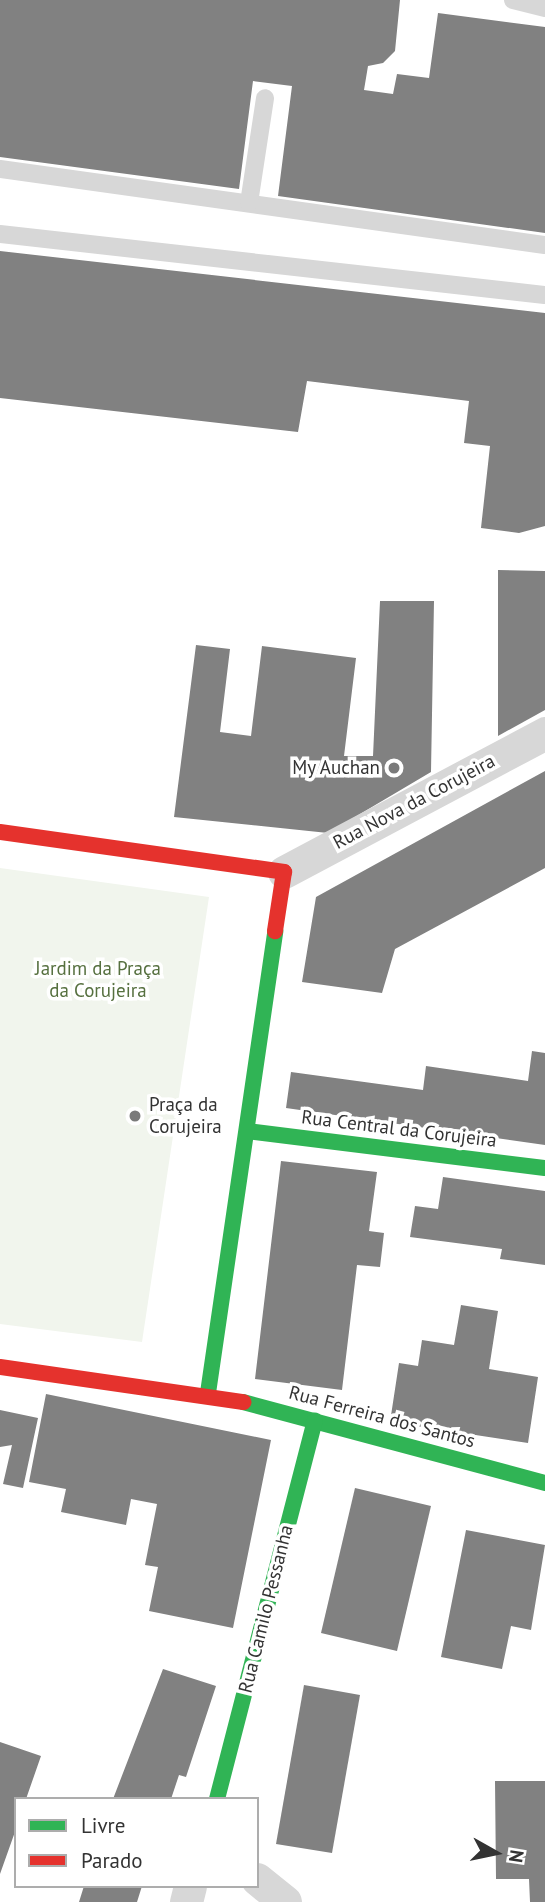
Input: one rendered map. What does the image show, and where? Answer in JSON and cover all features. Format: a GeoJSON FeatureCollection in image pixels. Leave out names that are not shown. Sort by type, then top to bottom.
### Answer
{"type":"FeatureCollection","features":[{"type":"Feature","properties":{"kind":"street","name":"Rua Nova da Corujeira"},"geometry":{"type":"LineString","coordinates":[[284,872],[545,733]]}},
{"type":"Feature","properties":{"kind":"street"},"geometry":{"type":"LineString","coordinates":[[0,832],[284,872],[208,1393],[0,1367]]}},
{"type":"Feature","properties":{"kind":"street","name":"Rua Central da Corujeira"},"geometry":{"type":"LineString","coordinates":[[247,1131],[545,1168]]}},
{"type":"Feature","properties":{"kind":"street","name":"Rua Ferreira dos Santos"},"geometry":{"type":"LineString","coordinates":[[208,1393],[545,1483]]}},
{"type":"Feature","properties":{"kind":"street","name":"Rua Camilo Pessanha"},"geometry":{"type":"LineString","coordinates":[[218,1797],[315,1420]]}},
{"type":"Feature","properties":{"kind":"street"},"geometry":{"type":"LineString","coordinates":[[259,1881],[285,1902]]}},
{"type":"Feature","properties":{"kind":"lane"},"geometry":{"type":"LineString","coordinates":[[513,0],[545,8]]}},
{"type":"Feature","properties":{"kind":"lane"},"geometry":{"type":"LineString","coordinates":[[249,203],[265,98]]}},
{"type":"Feature","properties":{"kind":"lane"},"geometry":{"type":"LineString","coordinates":[[0,169],[545,245]]}},
{"type":"Feature","properties":{"kind":"lane"},"geometry":{"type":"LineString","coordinates":[[0,234],[545,295]]}},
{"type":"Feature","properties":{"kind":"green space","name":"Jardim da Praça da Corujeira"},"geometry":{"type":"Polygon","coordinates":[[[0,868],[209,897],[142,1342],[0,1324],[0,868]]]}},
{"type":"Feature","properties":{"kind":"building"},"geometry":{"type":"Polygon","coordinates":[[[0,0],[400,0],[395,51],[383,63],[368,66],[364,90],[393,94],[397,74],[429,78],[438,13],[545,27],[545,233],[278,196],[292,86],[253,81],[239,189],[0,157],[0,0]]]}},
{"type":"Feature","properties":{"kind":"building"},"geometry":{"type":"Polygon","coordinates":[[[0,251],[545,313],[545,526],[519,533],[481,528],[490,446],[464,443],[469,401],[307,381],[298,432],[0,398],[0,251]]]}},
{"type":"Feature","properties":{"kind":"building"},"geometry":{"type":"Polygon","coordinates":[[[498,570],[545,571],[545,710],[498,736],[498,570]]]}},
{"type":"Feature","properties":{"kind":"building"},"geometry":{"type":"Polygon","coordinates":[[[380,601],[434,601],[431,772],[328,833],[174,817],[196,645],[230,649],[220,732],[251,736],[262,646],[356,658],[344,756],[373,756],[380,601]]]}},
{"type":"Feature","properties":{"kind":"building"},"geometry":{"type":"Polygon","coordinates":[[[545,771],[545,868],[395,949],[382,993],[302,982],[316,897],[545,771]]]}},
{"type":"Feature","properties":{"kind":"building"},"geometry":{"type":"Polygon","coordinates":[[[532,1051],[545,1053],[545,1145],[286,1108],[291,1072],[423,1090],[426,1066],[528,1081],[532,1051]]]}},
{"type":"Feature","properties":{"kind":"building"},"geometry":{"type":"Polygon","coordinates":[[[281,1161],[377,1172],[369,1231],[384,1233],[380,1267],[357,1265],[342,1390],[255,1379],[281,1161]]]}},
{"type":"Feature","properties":{"kind":"building"},"geometry":{"type":"Polygon","coordinates":[[[443,1177],[545,1191],[545,1265],[500,1259],[502,1249],[410,1237],[415,1206],[438,1209],[443,1177]]]}},
{"type":"Feature","properties":{"kind":"building"},"geometry":{"type":"Polygon","coordinates":[[[461,1305],[498,1311],[489,1369],[538,1377],[528,1443],[390,1422],[399,1363],[418,1366],[422,1340],[454,1345],[461,1305]]]}},
{"type":"Feature","properties":{"kind":"building"},"geometry":{"type":"Polygon","coordinates":[[[46,1394],[271,1440],[233,1628],[149,1611],[158,1567],[145,1565],[157,1504],[131,1499],[126,1525],[61,1512],[66,1489],[29,1482],[46,1394]]]}},
{"type":"Feature","properties":{"kind":"building"},"geometry":{"type":"Polygon","coordinates":[[[0,1410],[38,1418],[23,1488],[3,1484],[12,1445],[0,1447],[0,1410]]]}},
{"type":"Feature","properties":{"kind":"building"},"geometry":{"type":"Polygon","coordinates":[[[355,1488],[431,1506],[397,1651],[321,1633],[355,1488]]]}},
{"type":"Feature","properties":{"kind":"building"},"geometry":{"type":"Polygon","coordinates":[[[466,1530],[545,1545],[531,1630],[511,1626],[502,1669],[441,1657],[466,1530]]]}},
{"type":"Feature","properties":{"kind":"building"},"geometry":{"type":"Polygon","coordinates":[[[163,1669],[216,1686],[186,1777],[179,1775],[172,1797],[114,1797],[163,1669]]]}},
{"type":"Feature","properties":{"kind":"building"},"geometry":{"type":"Polygon","coordinates":[[[304,1685],[360,1695],[332,1853],[276,1844],[304,1685]]]}},
{"type":"Feature","properties":{"kind":"building"},"geometry":{"type":"Polygon","coordinates":[[[0,1742],[41,1756],[27,1797],[14,1797],[14,1835],[0,1874],[0,1742]]]}},
{"type":"Feature","properties":{"kind":"building"},"geometry":{"type":"Polygon","coordinates":[[[495,1781],[545,1781],[545,1902],[530,1902],[529,1879],[496,1879],[495,1781]]]}},
{"type":"Feature","properties":{"kind":"building"},"geometry":{"type":"Polygon","coordinates":[[[83,1888],[141,1888],[137,1902],[79,1902],[83,1888]]]}},
{"type":"Feature","properties":{"kind":"traffic: fast"},"geometry":{"type":"LineString","coordinates":[[208,1393],[275,931]]}},
{"type":"Feature","properties":{"kind":"traffic: fast"},"geometry":{"type":"LineString","coordinates":[[247,1131],[545,1168]]}},
{"type":"Feature","properties":{"kind":"traffic: fast"},"geometry":{"type":"LineString","coordinates":[[243,1402],[545,1483]]}},
{"type":"Feature","properties":{"kind":"traffic: fast"},"geometry":{"type":"LineString","coordinates":[[218,1797],[315,1420]]}},
{"type":"Feature","properties":{"kind":"traffic: jam"},"geometry":{"type":"LineString","coordinates":[[0,832],[284,872],[275,931]]}},
{"type":"Feature","properties":{"kind":"traffic: jam"},"geometry":{"type":"LineString","coordinates":[[0,1367],[243,1402]]}},
{"type":"Feature","properties":{"kind":"place","name":"My Auchan"},"geometry":{"type":"Point","coordinates":[394,768]}},
{"type":"Feature","properties":{"kind":"place","name":"Praça da Corujeira"},"geometry":{"type":"Point","coordinates":[135,1116]}}]}
